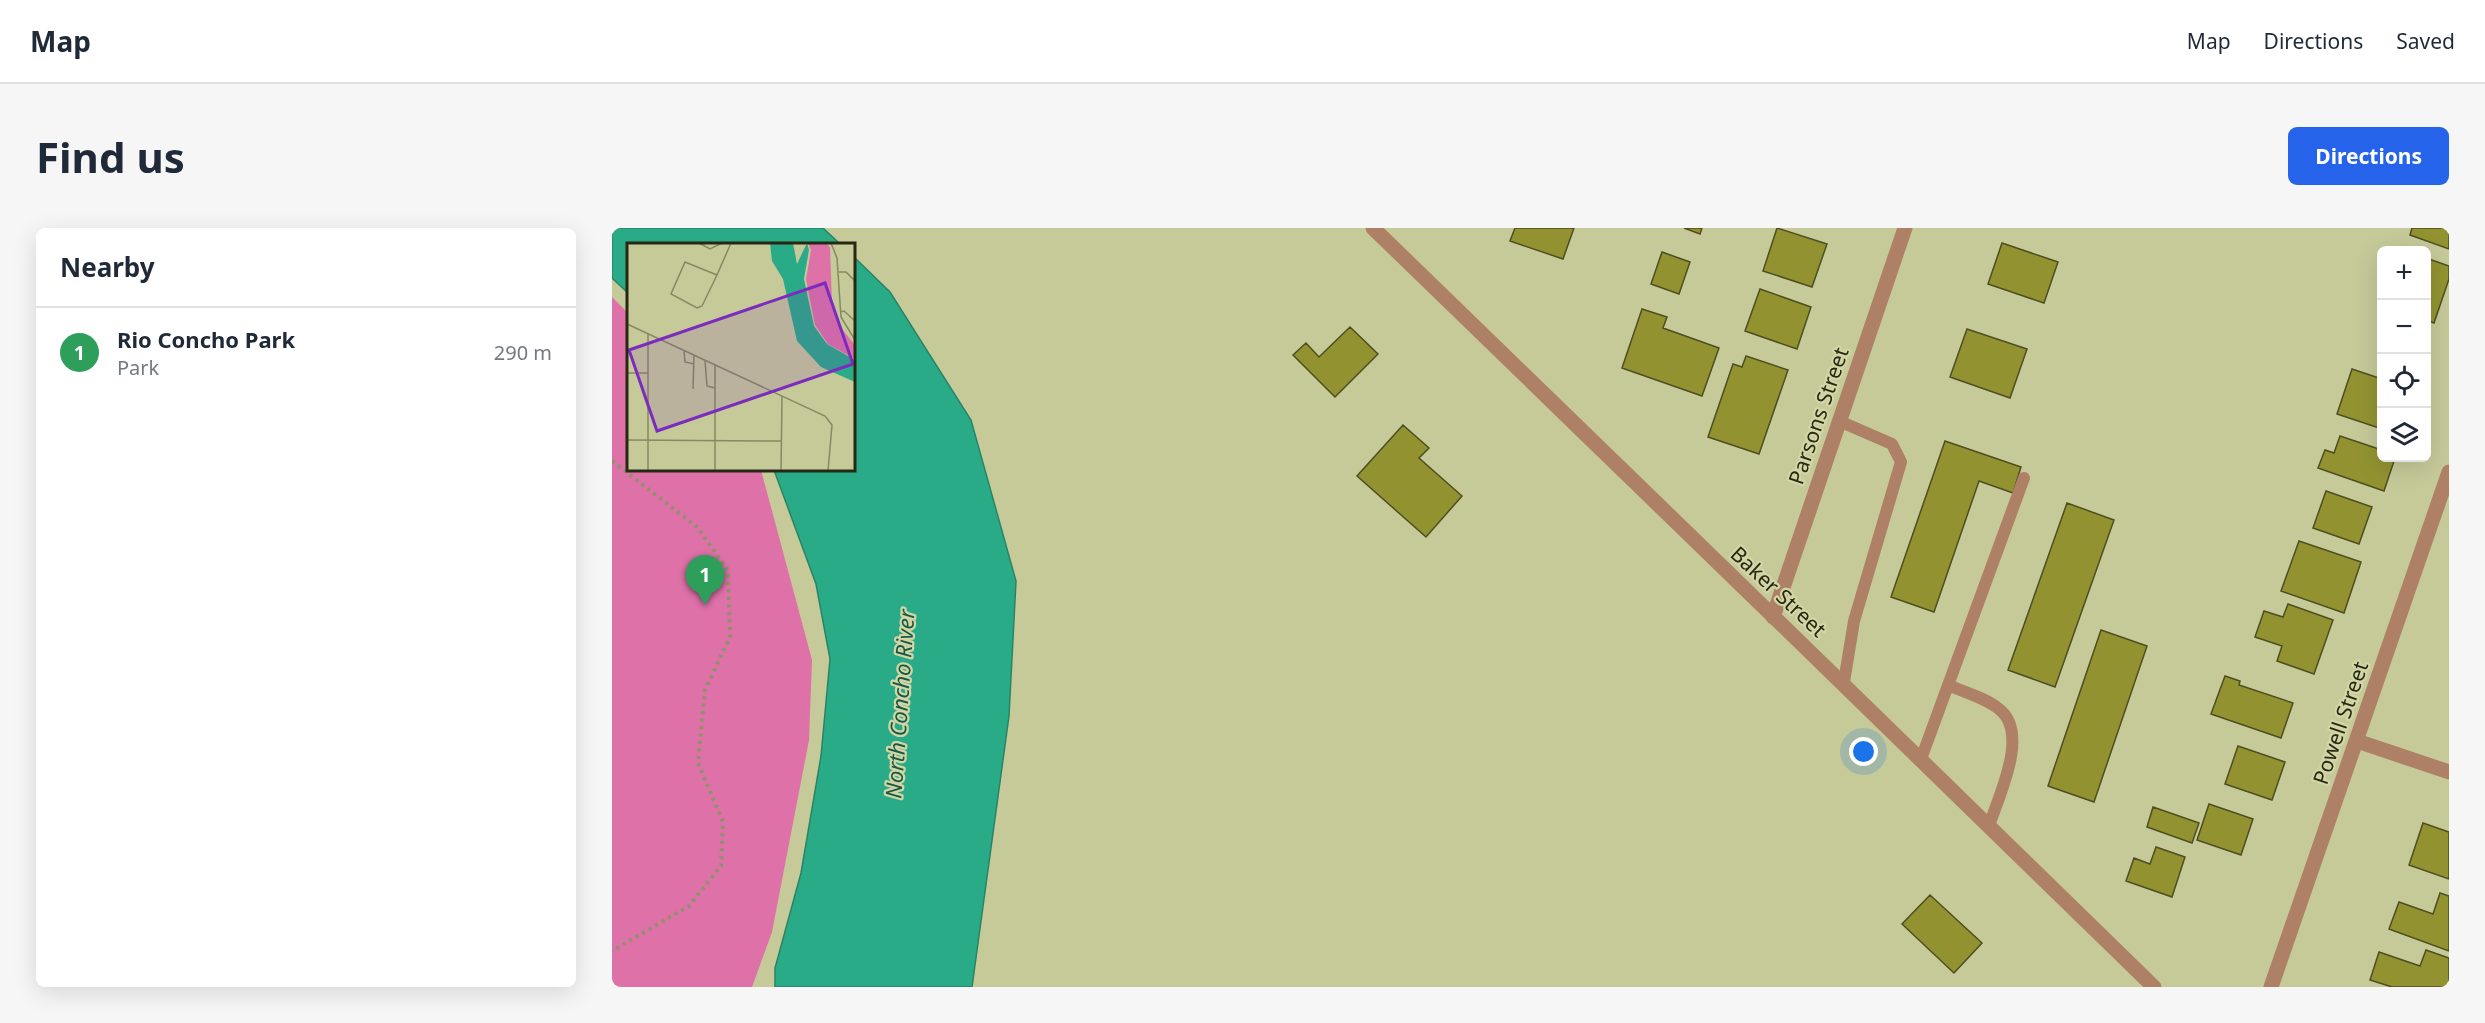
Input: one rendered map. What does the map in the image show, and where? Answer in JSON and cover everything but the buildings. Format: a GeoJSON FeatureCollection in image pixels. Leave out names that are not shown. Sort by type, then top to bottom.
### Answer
{"type":"FeatureCollection","features":[{"type":"Feature","properties":{"kind":"street","name":"Baker Street"},"geometry":{"type":"LineString","coordinates":[[1373,228],[1773,618],[1844,682],[2154,987]]}},
{"type":"Feature","properties":{"kind":"street","name":"Parsons Street"},"geometry":{"type":"LineString","coordinates":[[1773,618],[1905,228]]}},
{"type":"Feature","properties":{"kind":"street","name":"Powell Street"},"geometry":{"type":"LineString","coordinates":[[2271,987],[2449,472]]}},
{"type":"Feature","properties":{"kind":"street"},"geometry":{"type":"LineString","coordinates":[[2357,741],[2449,772]]}},
{"type":"Feature","properties":{"kind":"lane"},"geometry":{"type":"LineString","coordinates":[[1839,422],[1892,444],[1901,462],[1854,621],[1844,682]]}},
{"type":"Feature","properties":{"kind":"lane"},"geometry":{"type":"LineString","coordinates":[[1922,759],[2024,478]]}},
{"type":"Feature","properties":{"kind":"lane"},"geometry":{"type":"LineString","coordinates":[[1948,685],[1999,709],[2014,729],[2013,748],[1989,826]]}},
{"type":"Feature","properties":{"kind":"path"},"geometry":{"type":"LineString","coordinates":[[612,461],[697,527],[728,570],[730,637],[705,690],[698,763],[723,822],[721,866],[689,906],[612,951]]}},
{"type":"Feature","properties":{"kind":"shaded area"},"geometry":{"type":"Polygon","coordinates":[[[612,297],[627,312],[627,471],[761,471],[812,660],[809,740],[772,932],[752,987],[612,987],[612,297]]]}},
{"type":"Feature","properties":{"kind":"water"},"geometry":{"type":"Polygon","coordinates":[[[612,228],[823,228],[839,243],[627,243],[627,292],[612,278],[612,228]]]}},
{"type":"Feature","properties":{"kind":"water","name":"North Concho River"},"geometry":{"type":"Polygon","coordinates":[[[855,258],[890,292],[971,420],[1016,581],[1009,716],[972,987],[775,987],[775,968],[801,873],[821,756],[830,659],[816,584],[774,471],[855,471],[855,258]]]}},
{"type":"Feature","properties":{"kind":"place","name":"Rio Concho Park"},"geometry":{"type":"Point","coordinates":[705,605]}}]}
